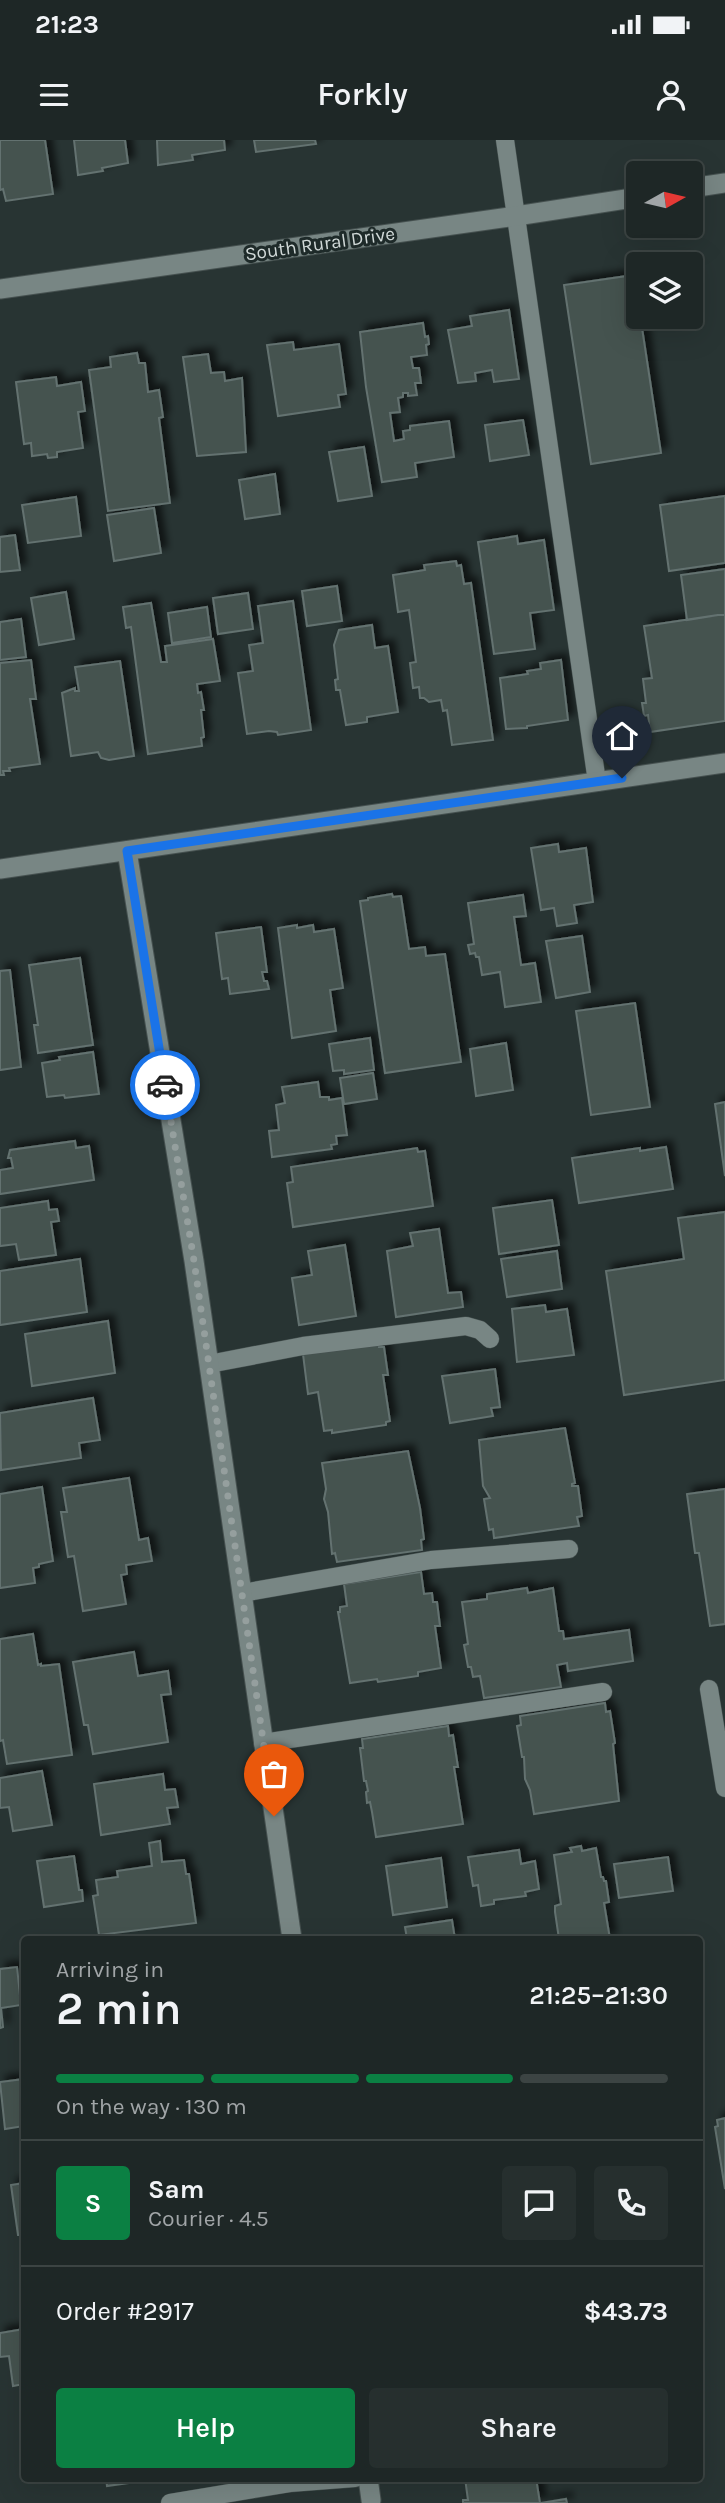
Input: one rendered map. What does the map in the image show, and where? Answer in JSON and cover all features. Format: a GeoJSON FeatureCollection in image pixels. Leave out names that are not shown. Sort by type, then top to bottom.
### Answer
{"type":"FeatureCollection","features":[{"type":"Feature","properties":{"kind":"street"},"geometry":{"type":"LineString","coordinates":[[704,186],[725,183]]}},
{"type":"Feature","properties":{"kind":"street","name":"South Rural Drive"},"geometry":{"type":"LineString","coordinates":[[0,289],[626,199]]}},
{"type":"Feature","properties":{"kind":"street"},"geometry":{"type":"LineString","coordinates":[[0,869],[725,764]]}},
{"type":"Feature","properties":{"kind":"street"},"geometry":{"type":"LineString","coordinates":[[127,851],[209,1364],[292,1936]]}},
{"type":"Feature","properties":{"kind":"street"},"geometry":{"type":"LineString","coordinates":[[369,2482],[371,2500]]}},
{"type":"Feature","properties":{"kind":"lane"},"geometry":{"type":"LineString","coordinates":[[505,140],[597,782]]}},
{"type":"Feature","properties":{"kind":"lane"},"geometry":{"type":"LineString","coordinates":[[209,1364],[303,1346],[466,1326],[480,1330],[490,1339]]}},
{"type":"Feature","properties":{"kind":"lane"},"geometry":{"type":"LineString","coordinates":[[242,1593],[431,1560],[569,1549]]}},
{"type":"Feature","properties":{"kind":"lane"},"geometry":{"type":"LineString","coordinates":[[709,1689],[725,1788]]}},
{"type":"Feature","properties":{"kind":"lane"},"geometry":{"type":"LineString","coordinates":[[263,1743],[603,1692]]}},
{"type":"Feature","properties":{"kind":"lane"},"geometry":{"type":"LineString","coordinates":[[170,2503],[303,2482]]}},
{"type":"Feature","properties":{"kind":"building"},"geometry":{"type":"Polygon","coordinates":[[[0,140],[45,140],[53,194],[6,201],[3,189],[0,190],[0,140]]]}},
{"type":"Feature","properties":{"kind":"building"},"geometry":{"type":"Polygon","coordinates":[[[74,140],[125,140],[128,163],[78,175],[74,140]]]}},
{"type":"Feature","properties":{"kind":"building"},"geometry":{"type":"Polygon","coordinates":[[[157,140],[224,140],[225,150],[192,155],[193,160],[158,165],[157,140]]]}},
{"type":"Feature","properties":{"kind":"building"},"geometry":{"type":"Polygon","coordinates":[[[254,140],[315,140],[316,144],[256,152],[254,140]]]}},
{"type":"Feature","properties":{"kind":"building"},"geometry":{"type":"Polygon","coordinates":[[[626,276],[626,329],[642,329],[661,453],[591,464],[564,285],[626,276]]]}},
{"type":"Feature","properties":{"kind":"building"},"geometry":{"type":"Polygon","coordinates":[[[509,310],[519,379],[494,382],[492,370],[475,373],[476,381],[458,383],[448,330],[472,326],[470,316],[509,310]]]}},
{"type":"Feature","properties":{"kind":"building"},"geometry":{"type":"Polygon","coordinates":[[[423,323],[429,344],[426,345],[427,355],[411,357],[413,368],[419,368],[421,383],[415,383],[417,395],[408,396],[408,393],[403,393],[403,397],[398,398],[400,412],[390,413],[394,441],[404,439],[403,431],[410,430],[410,426],[449,421],[454,457],[415,463],[417,477],[382,482],[360,332],[423,323]]]}},
{"type":"Feature","properties":{"kind":"building"},"geometry":{"type":"Polygon","coordinates":[[[293,342],[294,350],[339,344],[346,394],[338,395],[340,407],[278,416],[267,345],[293,342]]]}},
{"type":"Feature","properties":{"kind":"building"},"geometry":{"type":"Polygon","coordinates":[[[137,353],[139,363],[145,363],[148,392],[159,390],[163,417],[159,418],[170,503],[108,511],[89,370],[111,367],[110,357],[137,353]]]}},
{"type":"Feature","properties":{"kind":"building"},"geometry":{"type":"Polygon","coordinates":[[[208,354],[211,373],[224,372],[225,381],[242,378],[246,452],[197,456],[183,357],[208,354]]]}},
{"type":"Feature","properties":{"kind":"building"},"geometry":{"type":"Polygon","coordinates":[[[56,377],[57,386],[81,382],[85,411],[78,412],[83,448],[57,452],[57,457],[48,458],[47,454],[32,456],[31,443],[24,444],[16,382],[56,377]]]}},
{"type":"Feature","properties":{"kind":"building"},"geometry":{"type":"Polygon","coordinates":[[[523,420],[529,455],[490,461],[485,425],[523,420]]]}},
{"type":"Feature","properties":{"kind":"building"},"geometry":{"type":"Polygon","coordinates":[[[364,447],[372,496],[338,501],[329,452],[364,447]]]}},
{"type":"Feature","properties":{"kind":"building"},"geometry":{"type":"Polygon","coordinates":[[[275,474],[280,514],[245,519],[239,480],[275,474]]]}},
{"type":"Feature","properties":{"kind":"building"},"geometry":{"type":"Polygon","coordinates":[[[725,496],[725,563],[669,571],[660,505],[725,496]]]}},
{"type":"Feature","properties":{"kind":"building"},"geometry":{"type":"Polygon","coordinates":[[[76,497],[81,536],[28,543],[22,505],[76,497]]]}},
{"type":"Feature","properties":{"kind":"building"},"geometry":{"type":"Polygon","coordinates":[[[154,508],[161,553],[114,561],[107,515],[154,508]]]}},
{"type":"Feature","properties":{"kind":"building"},"geometry":{"type":"Polygon","coordinates":[[[15,535],[20,570],[0,572],[0,537],[15,535]]]}},
{"type":"Feature","properties":{"kind":"building"},"geometry":{"type":"Polygon","coordinates":[[[517,536],[518,544],[544,540],[554,610],[530,613],[535,649],[494,654],[478,542],[517,536]]]}},
{"type":"Feature","properties":{"kind":"building"},"geometry":{"type":"Polygon","coordinates":[[[456,561],[457,566],[461,565],[464,584],[471,583],[493,740],[452,745],[447,710],[443,711],[441,700],[429,702],[420,698],[419,687],[413,688],[410,663],[416,662],[409,610],[398,612],[393,575],[425,570],[424,565],[456,561]]]}},
{"type":"Feature","properties":{"kind":"building"},"geometry":{"type":"Polygon","coordinates":[[[725,569],[725,614],[687,620],[681,575],[725,569]]]}},
{"type":"Feature","properties":{"kind":"building"},"geometry":{"type":"Polygon","coordinates":[[[337,586],[342,621],[307,626],[302,591],[337,586]]]}},
{"type":"Feature","properties":{"kind":"building"},"geometry":{"type":"Polygon","coordinates":[[[66,592],[74,639],[39,645],[31,598],[66,592]]]}},
{"type":"Feature","properties":{"kind":"building"},"geometry":{"type":"Polygon","coordinates":[[[248,593],[253,629],[218,634],[213,598],[248,593]]]}},
{"type":"Feature","properties":{"kind":"building"},"geometry":{"type":"Polygon","coordinates":[[[293,601],[311,730],[278,735],[277,732],[269,731],[247,734],[238,673],[253,671],[249,645],[263,643],[258,606],[293,601]]]}},
{"type":"Feature","properties":{"kind":"building"},"geometry":{"type":"Polygon","coordinates":[[[151,603],[161,662],[167,662],[165,646],[213,639],[220,681],[197,684],[204,710],[201,710],[204,737],[201,738],[202,746],[148,754],[131,627],[126,628],[123,607],[151,603]]]}},
{"type":"Feature","properties":{"kind":"building"},"geometry":{"type":"Polygon","coordinates":[[[207,607],[211,637],[172,643],[168,613],[207,607]]]}},
{"type":"Feature","properties":{"kind":"building"},"geometry":{"type":"Polygon","coordinates":[[[725,614],[725,721],[650,732],[648,715],[644,716],[642,703],[646,703],[643,679],[652,678],[644,626],[725,614]]]}},
{"type":"Feature","properties":{"kind":"building"},"geometry":{"type":"Polygon","coordinates":[[[21,619],[26,657],[0,660],[0,622],[21,619]]]}},
{"type":"Feature","properties":{"kind":"building"},"geometry":{"type":"Polygon","coordinates":[[[372,625],[375,648],[388,646],[398,712],[367,717],[367,722],[346,725],[340,690],[336,690],[335,680],[338,679],[334,645],[339,630],[372,625]]]}},
{"type":"Feature","properties":{"kind":"building"},"geometry":{"type":"Polygon","coordinates":[[[31,660],[36,699],[30,699],[40,764],[9,768],[10,771],[3,771],[4,775],[0,775],[0,663],[31,660]]]}},
{"type":"Feature","properties":{"kind":"building"},"geometry":{"type":"Polygon","coordinates":[[[561,660],[568,720],[506,729],[500,678],[528,674],[527,671],[541,669],[540,663],[561,660]]]}},
{"type":"Feature","properties":{"kind":"building"},"geometry":{"type":"Polygon","coordinates":[[[120,661],[134,756],[109,760],[101,758],[98,752],[71,756],[62,693],[75,688],[75,691],[79,691],[75,667],[120,661]]]}},
{"type":"Feature","properties":{"kind":"building"},"geometry":{"type":"Polygon","coordinates":[[[558,844],[559,852],[586,848],[593,902],[574,905],[577,923],[557,926],[554,908],[541,910],[531,848],[558,844]]]}},
{"type":"Feature","properties":{"kind":"building"},"geometry":{"type":"Polygon","coordinates":[[[392,894],[393,897],[401,896],[409,949],[425,947],[426,956],[445,954],[461,1062],[385,1073],[360,901],[392,894]]]}},
{"type":"Feature","properties":{"kind":"building"},"geometry":{"type":"Polygon","coordinates":[[[523,895],[526,916],[514,917],[521,965],[535,963],[541,1002],[505,1007],[500,972],[482,975],[479,957],[476,957],[475,953],[470,954],[468,945],[474,944],[468,903],[523,895]]]}},
{"type":"Feature","properties":{"kind":"building"},"geometry":{"type":"Polygon","coordinates":[[[297,925],[297,928],[313,925],[314,932],[334,929],[343,988],[330,990],[336,1031],[292,1038],[278,928],[297,925]]]}},
{"type":"Feature","properties":{"kind":"building"},"geometry":{"type":"Polygon","coordinates":[[[261,927],[267,972],[262,972],[269,989],[230,994],[228,978],[222,979],[216,933],[261,927]]]}},
{"type":"Feature","properties":{"kind":"building"},"geometry":{"type":"Polygon","coordinates":[[[582,936],[590,992],[556,998],[546,941],[582,936]]]}},
{"type":"Feature","properties":{"kind":"building"},"geometry":{"type":"Polygon","coordinates":[[[80,958],[93,1045],[38,1053],[34,1025],[38,1025],[29,965],[80,958]]]}},
{"type":"Feature","properties":{"kind":"building"},"geometry":{"type":"Polygon","coordinates":[[[10,970],[21,1067],[0,1070],[0,971],[10,970]]]}},
{"type":"Feature","properties":{"kind":"building"},"geometry":{"type":"Polygon","coordinates":[[[635,1003],[650,1107],[591,1115],[576,1011],[635,1003]]]}},
{"type":"Feature","properties":{"kind":"building"},"geometry":{"type":"Polygon","coordinates":[[[370,1038],[374,1070],[344,1074],[344,1070],[333,1071],[329,1044],[370,1038]]]}},
{"type":"Feature","properties":{"kind":"building"},"geometry":{"type":"Polygon","coordinates":[[[506,1043],[513,1090],[476,1096],[470,1049],[506,1043]]]}},
{"type":"Feature","properties":{"kind":"building"},"geometry":{"type":"Polygon","coordinates":[[[93,1052],[99,1094],[47,1097],[42,1063],[60,1060],[59,1057],[93,1052]]]}},
{"type":"Feature","properties":{"kind":"building"},"geometry":{"type":"Polygon","coordinates":[[[373,1073],[377,1099],[344,1104],[340,1078],[373,1073]]]}},
{"type":"Feature","properties":{"kind":"building"},"geometry":{"type":"Polygon","coordinates":[[[318,1082],[320,1097],[329,1097],[329,1100],[342,1098],[347,1135],[336,1136],[337,1144],[331,1145],[332,1149],[272,1157],[269,1131],[279,1130],[276,1105],[285,1103],[282,1087],[318,1082]]]}},
{"type":"Feature","properties":{"kind":"building"},"geometry":{"type":"Polygon","coordinates":[[[725,1102],[725,1176],[715,1104],[725,1102]]]}},
{"type":"Feature","properties":{"kind":"building"},"geometry":{"type":"Polygon","coordinates":[[[75,1141],[76,1148],[89,1146],[94,1180],[0,1194],[0,1170],[13,1168],[11,1158],[8,1158],[10,1150],[75,1141]]]}},
{"type":"Feature","properties":{"kind":"building"},"geometry":{"type":"Polygon","coordinates":[[[666,1147],[673,1189],[579,1203],[572,1158],[666,1147]]]}},
{"type":"Feature","properties":{"kind":"building"},"geometry":{"type":"Polygon","coordinates":[[[417,1148],[418,1152],[425,1151],[433,1206],[293,1227],[287,1183],[293,1182],[291,1167],[417,1148]]]}},
{"type":"Feature","properties":{"kind":"building"},"geometry":{"type":"Polygon","coordinates":[[[552,1200],[559,1245],[499,1254],[493,1208],[552,1200]]]}},
{"type":"Feature","properties":{"kind":"building"},"geometry":{"type":"Polygon","coordinates":[[[48,1201],[49,1210],[57,1209],[59,1221],[51,1222],[56,1255],[19,1260],[16,1244],[0,1246],[0,1208],[48,1201]]]}},
{"type":"Feature","properties":{"kind":"building"},"geometry":{"type":"Polygon","coordinates":[[[725,1212],[725,1380],[624,1395],[606,1271],[684,1259],[678,1218],[725,1212]]]}},
{"type":"Feature","properties":{"kind":"building"},"geometry":{"type":"Polygon","coordinates":[[[439,1229],[448,1293],[461,1292],[463,1307],[396,1317],[387,1251],[413,1246],[410,1233],[439,1229]]]}},
{"type":"Feature","properties":{"kind":"building"},"geometry":{"type":"Polygon","coordinates":[[[345,1245],[356,1316],[299,1325],[292,1278],[312,1275],[308,1251],[345,1245]]]}},
{"type":"Feature","properties":{"kind":"building"},"geometry":{"type":"Polygon","coordinates":[[[557,1251],[562,1289],[507,1297],[501,1259],[557,1251]]]}},
{"type":"Feature","properties":{"kind":"building"},"geometry":{"type":"Polygon","coordinates":[[[80,1259],[87,1312],[0,1325],[0,1271],[80,1259]]]}},
{"type":"Feature","properties":{"kind":"building"},"geometry":{"type":"Polygon","coordinates":[[[545,1305],[546,1312],[567,1309],[574,1355],[517,1362],[512,1309],[545,1305]]]}},
{"type":"Feature","properties":{"kind":"building"},"geometry":{"type":"Polygon","coordinates":[[[108,1321],[115,1373],[32,1386],[25,1334],[108,1321]]]}},
{"type":"Feature","properties":{"kind":"building"},"geometry":{"type":"Polygon","coordinates":[[[379,1343],[379,1347],[384,1347],[388,1375],[383,1375],[390,1421],[386,1422],[386,1425],[332,1433],[332,1430],[324,1431],[318,1392],[308,1394],[303,1354],[379,1343]]]}},
{"type":"Feature","properties":{"kind":"building"},"geometry":{"type":"Polygon","coordinates":[[[495,1369],[500,1407],[491,1408],[493,1416],[450,1423],[442,1376],[495,1369]]]}},
{"type":"Feature","properties":{"kind":"building"},"geometry":{"type":"Polygon","coordinates":[[[93,1398],[100,1440],[79,1443],[81,1458],[1,1470],[0,1413],[93,1398]]]}},
{"type":"Feature","properties":{"kind":"building"},"geometry":{"type":"Polygon","coordinates":[[[565,1428],[575,1483],[572,1486],[578,1486],[582,1516],[577,1517],[579,1526],[494,1538],[493,1529],[489,1530],[484,1499],[490,1498],[483,1486],[479,1440],[565,1428]]]}},
{"type":"Feature","properties":{"kind":"building"},"geometry":{"type":"Polygon","coordinates":[[[408,1451],[420,1508],[424,1539],[421,1540],[422,1550],[337,1562],[335,1553],[332,1554],[322,1463],[408,1451]]]}},
{"type":"Feature","properties":{"kind":"building"},"geometry":{"type":"Polygon","coordinates":[[[129,1478],[139,1540],[148,1538],[152,1561],[126,1565],[127,1574],[121,1575],[126,1604],[83,1611],[74,1556],[68,1557],[61,1512],[67,1512],[63,1488],[129,1478]]]}},
{"type":"Feature","properties":{"kind":"building"},"geometry":{"type":"Polygon","coordinates":[[[42,1487],[53,1561],[33,1568],[35,1583],[0,1588],[0,1494],[42,1487]]]}},
{"type":"Feature","properties":{"kind":"building"},"geometry":{"type":"Polygon","coordinates":[[[725,1489],[725,1624],[710,1626],[699,1553],[695,1553],[687,1494],[725,1489]]]}},
{"type":"Feature","properties":{"kind":"building"},"geometry":{"type":"Polygon","coordinates":[[[421,1572],[424,1594],[432,1593],[433,1602],[437,1602],[440,1626],[435,1626],[441,1668],[418,1672],[418,1676],[350,1683],[338,1612],[340,1607],[347,1606],[344,1584],[421,1572]]]}},
{"type":"Feature","properties":{"kind":"building"},"geometry":{"type":"Polygon","coordinates":[[[527,1588],[528,1593],[553,1588],[559,1631],[563,1631],[564,1639],[629,1630],[633,1661],[568,1671],[567,1663],[557,1665],[561,1687],[484,1698],[480,1676],[473,1677],[471,1667],[468,1667],[464,1645],[468,1644],[462,1602],[487,1599],[487,1594],[527,1588]]]}},
{"type":"Feature","properties":{"kind":"building"},"geometry":{"type":"Polygon","coordinates":[[[33,1634],[38,1665],[59,1664],[72,1755],[7,1764],[3,1740],[0,1741],[0,1639],[33,1634]]]}},
{"type":"Feature","properties":{"kind":"building"},"geometry":{"type":"Polygon","coordinates":[[[134,1652],[138,1676],[168,1671],[171,1694],[161,1695],[168,1742],[93,1754],[88,1725],[84,1725],[73,1662],[134,1652]]]}},
{"type":"Feature","properties":{"kind":"building"},"geometry":{"type":"Polygon","coordinates":[[[605,1703],[606,1712],[610,1711],[615,1743],[619,1801],[534,1814],[530,1790],[525,1779],[524,1757],[517,1726],[521,1725],[520,1716],[605,1703]]]}},
{"type":"Feature","properties":{"kind":"building"},"geometry":{"type":"Polygon","coordinates":[[[448,1726],[449,1736],[453,1735],[458,1767],[454,1767],[463,1824],[376,1837],[370,1802],[367,1803],[368,1791],[364,1781],[360,1748],[363,1748],[362,1739],[448,1726]]]}},
{"type":"Feature","properties":{"kind":"building"},"geometry":{"type":"Polygon","coordinates":[[[42,1771],[52,1825],[13,1831],[9,1807],[0,1808],[0,1778],[42,1771]]]}},
{"type":"Feature","properties":{"kind":"building"},"geometry":{"type":"Polygon","coordinates":[[[163,1774],[165,1790],[175,1789],[178,1807],[167,1808],[170,1824],[101,1835],[94,1784],[163,1774]]]}},
{"type":"Feature","properties":{"kind":"building"},"geometry":{"type":"Polygon","coordinates":[[[160,1841],[162,1862],[184,1860],[186,1874],[189,1874],[196,1923],[99,1935],[93,1896],[98,1895],[96,1880],[118,1877],[117,1871],[152,1866],[149,1843],[160,1841]]]}},
{"type":"Feature","properties":{"kind":"building"},"geometry":{"type":"Polygon","coordinates":[[[581,1846],[582,1851],[596,1848],[601,1877],[606,1881],[609,1902],[604,1903],[610,1936],[559,1936],[555,1906],[561,1904],[554,1855],[572,1852],[570,1848],[581,1846]]]}},
{"type":"Feature","properties":{"kind":"building"},"geometry":{"type":"Polygon","coordinates":[[[519,1850],[521,1864],[535,1861],[539,1889],[525,1892],[526,1896],[494,1900],[494,1904],[481,1906],[478,1885],[473,1886],[468,1857],[519,1850]]]}},
{"type":"Feature","properties":{"kind":"building"},"geometry":{"type":"Polygon","coordinates":[[[74,1856],[83,1901],[44,1907],[37,1861],[74,1856]]]}},
{"type":"Feature","properties":{"kind":"building"},"geometry":{"type":"Polygon","coordinates":[[[668,1857],[673,1891],[619,1898],[614,1864],[668,1857]]]}},
{"type":"Feature","properties":{"kind":"building"},"geometry":{"type":"Polygon","coordinates":[[[441,1858],[447,1907],[393,1915],[386,1866],[441,1858]]]}},
{"type":"Feature","properties":{"kind":"building"},"geometry":{"type":"Polygon","coordinates":[[[452,1920],[455,1936],[406,1936],[405,1927],[452,1920]]]}},
{"type":"Feature","properties":{"kind":"building"},"geometry":{"type":"Polygon","coordinates":[[[17,1967],[21,2005],[1,2008],[3,2027],[0,2028],[0,1969],[17,1967]]]}},
{"type":"Feature","properties":{"kind":"building"},"geometry":{"type":"Polygon","coordinates":[[[21,2079],[21,2126],[5,2129],[0,2082],[21,2079]]]}},
{"type":"Feature","properties":{"kind":"building"},"geometry":{"type":"Polygon","coordinates":[[[725,2118],[725,2189],[715,2127],[718,2126],[717,2120],[725,2118]]]}},
{"type":"Feature","properties":{"kind":"building"},"geometry":{"type":"Polygon","coordinates":[[[21,2183],[21,2235],[18,2235],[11,2185],[21,2183]]]}},
{"type":"Feature","properties":{"kind":"building"},"geometry":{"type":"Polygon","coordinates":[[[21,2330],[21,2385],[13,2386],[9,2356],[0,2357],[0,2333],[21,2330]]]}},
{"type":"Feature","properties":{"kind":"building"},"geometry":{"type":"Polygon","coordinates":[[[106,2482],[136,2482],[107,2486],[106,2482]]]}},
{"type":"Feature","properties":{"kind":"building"},"geometry":{"type":"Polygon","coordinates":[[[466,2482],[537,2482],[540,2503],[463,2503],[463,2500],[468,2500],[466,2482]]]}},
{"type":"Feature","properties":{"kind":"building"},"geometry":{"type":"Polygon","coordinates":[[[566,2499],[567,2503],[541,2503],[566,2499]]]}},
{"type":"Feature","properties":{"kind":"way so far"},"geometry":{"type":"LineString","coordinates":[[165,1085],[194,1261],[274,1816]]}},
{"type":"Feature","properties":{"kind":"route"},"geometry":{"type":"LineString","coordinates":[[165,1085],[127,851],[622,778]]}}]}
